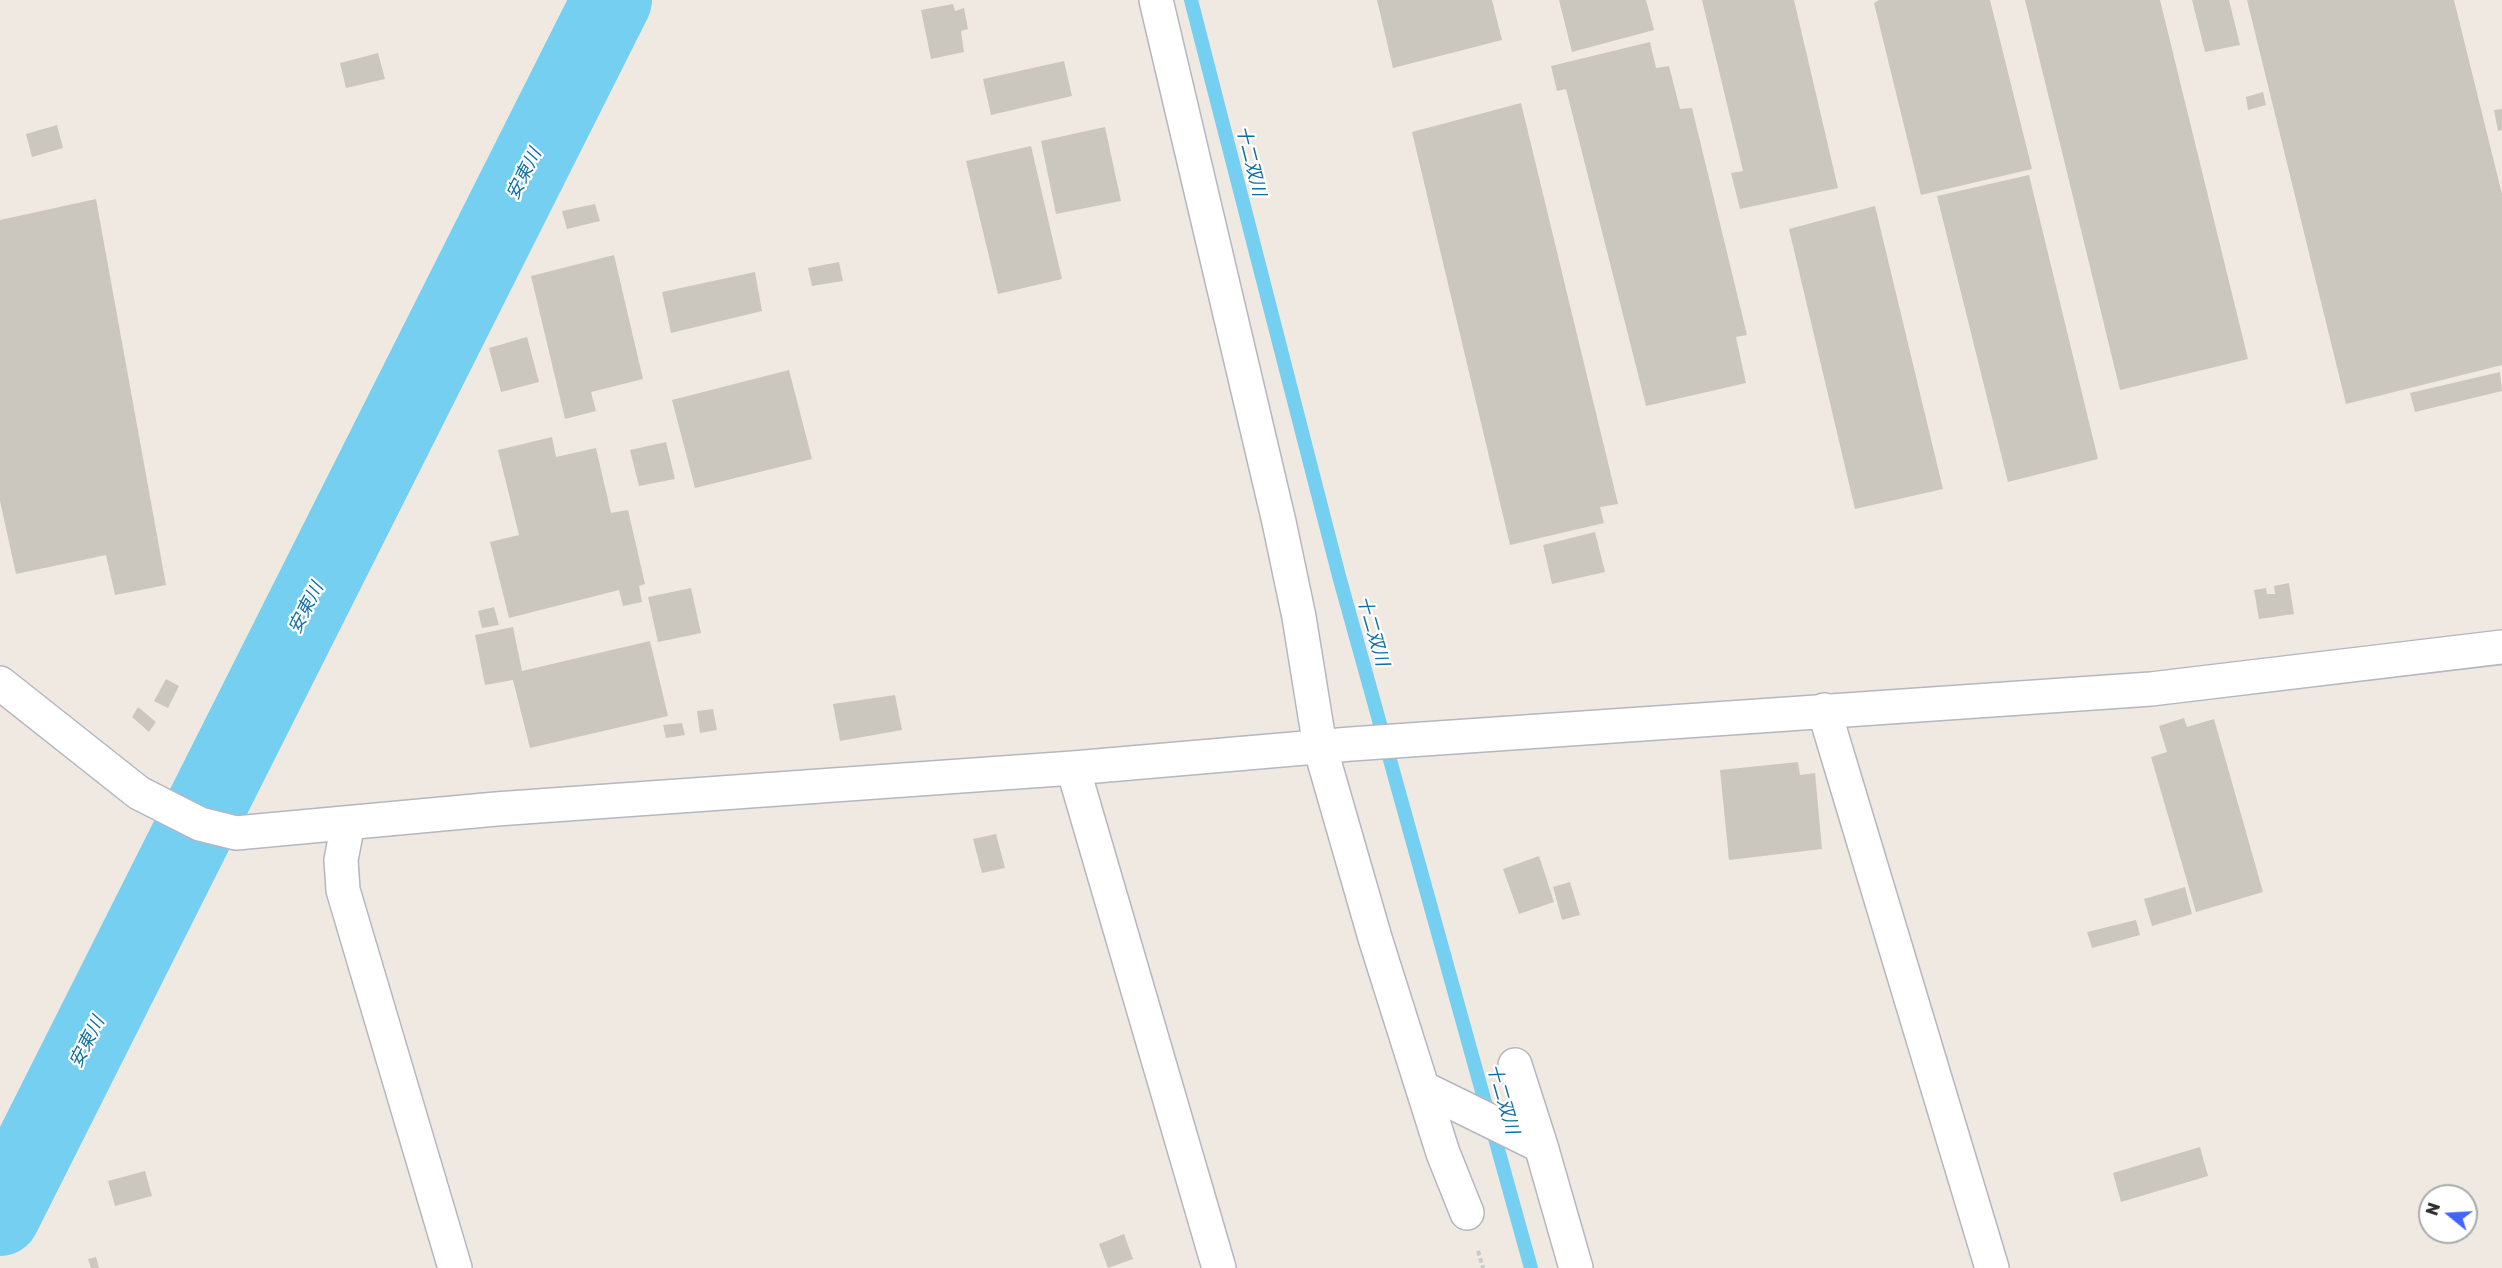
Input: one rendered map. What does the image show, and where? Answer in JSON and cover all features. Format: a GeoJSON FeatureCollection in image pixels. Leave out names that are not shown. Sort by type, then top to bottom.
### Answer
{"type":"FeatureCollection","features":[{"type":"Feature","properties":{"kind":"street"},"geometry":{"type":"LineString","coordinates":[[1156,0],[1279,522],[1299,617],[1335,746],[1375,938],[1443,1153],[1467,1213]]}},
{"type":"Feature","properties":{"kind":"street"},"geometry":{"type":"LineString","coordinates":[[0,683],[139,793],[200,824],[236,833],[496,809],[1073,768],[1824,710],[2151,689],[2502,647]]}},
{"type":"Feature","properties":{"kind":"street"},"geometry":{"type":"LineString","coordinates":[[1824,710],[1992,1268]]}},
{"type":"Feature","properties":{"kind":"street"},"geometry":{"type":"LineString","coordinates":[[1073,768],[1219,1268]]}},
{"type":"Feature","properties":{"kind":"street"},"geometry":{"type":"LineString","coordinates":[[348,823],[341,860],[343,890],[455,1268]]}},
{"type":"Feature","properties":{"kind":"street"},"geometry":{"type":"LineString","coordinates":[[1515,1065],[1576,1268]]}},
{"type":"Feature","properties":{"kind":"street"},"geometry":{"type":"LineString","coordinates":[[1423,1088],[1541,1146]]}},
{"type":"Feature","properties":{"kind":"building"},"geometry":{"type":"Polygon","coordinates":[[[1377,0],[1492,0],[1502,40],[1393,68],[1377,0]]]}},
{"type":"Feature","properties":{"kind":"building"},"geometry":{"type":"Polygon","coordinates":[[[1559,0],[1646,0],[1654,30],[1572,52],[1559,0]]]}},
{"type":"Feature","properties":{"kind":"building"},"geometry":{"type":"Polygon","coordinates":[[[1702,0],[1794,0],[1838,188],[1740,209],[1731,173],[1743,171],[1702,0]]]}},
{"type":"Feature","properties":{"kind":"building"},"geometry":{"type":"Polygon","coordinates":[[[1879,0],[1990,0],[2032,169],[1921,195],[1874,3],[1879,0]]]}},
{"type":"Feature","properties":{"kind":"building"},"geometry":{"type":"Polygon","coordinates":[[[2025,0],[2160,0],[2248,359],[2120,390],[2025,0]]]}},
{"type":"Feature","properties":{"kind":"building"},"geometry":{"type":"Polygon","coordinates":[[[2192,0],[2229,0],[2240,45],[2205,52],[2192,0]]]}},
{"type":"Feature","properties":{"kind":"building"},"geometry":{"type":"Polygon","coordinates":[[[2247,0],[2454,0],[2502,194],[2502,365],[2346,404],[2247,0]]]}},
{"type":"Feature","properties":{"kind":"building"},"geometry":{"type":"Polygon","coordinates":[[[953,4],[955,11],[964,8],[968,29],[961,31],[964,52],[931,59],[921,10],[953,4]]]}},
{"type":"Feature","properties":{"kind":"building"},"geometry":{"type":"Polygon","coordinates":[[[1650,42],[1656,68],[1669,66],[1680,109],[1692,108],[1747,335],[1736,337],[1746,383],[1646,406],[1566,89],[1557,91],[1551,66],[1650,42]]]}},
{"type":"Feature","properties":{"kind":"building"},"geometry":{"type":"Polygon","coordinates":[[[378,53],[385,79],[346,88],[340,63],[378,53]]]}},
{"type":"Feature","properties":{"kind":"building"},"geometry":{"type":"Polygon","coordinates":[[[1064,61],[1072,96],[991,115],[983,79],[1064,61]]]}},
{"type":"Feature","properties":{"kind":"building"},"geometry":{"type":"Polygon","coordinates":[[[2263,92],[2266,105],[2248,110],[2246,97],[2263,92]]]}},
{"type":"Feature","properties":{"kind":"building"},"geometry":{"type":"Polygon","coordinates":[[[1521,103],[1618,504],[1600,507],[1604,523],[1510,545],[1412,132],[1521,103]]]}},
{"type":"Feature","properties":{"kind":"building"},"geometry":{"type":"Polygon","coordinates":[[[2502,109],[2502,130],[2498,131],[2494,110],[2502,109]]]}},
{"type":"Feature","properties":{"kind":"building"},"geometry":{"type":"Polygon","coordinates":[[[57,125],[63,148],[32,157],[26,134],[57,125]]]}},
{"type":"Feature","properties":{"kind":"building"},"geometry":{"type":"Polygon","coordinates":[[[1105,127],[1121,201],[1056,214],[1041,141],[1105,127]]]}},
{"type":"Feature","properties":{"kind":"building"},"geometry":{"type":"Polygon","coordinates":[[[1031,146],[1062,279],[998,294],[966,161],[1031,146]]]}},
{"type":"Feature","properties":{"kind":"building"},"geometry":{"type":"Polygon","coordinates":[[[2029,175],[2098,459],[2008,482],[1937,196],[2029,175]]]}},
{"type":"Feature","properties":{"kind":"building"},"geometry":{"type":"Polygon","coordinates":[[[96,199],[166,585],[115,595],[106,555],[16,574],[0,501],[0,220],[96,199]]]}},
{"type":"Feature","properties":{"kind":"building"},"geometry":{"type":"Polygon","coordinates":[[[595,204],[600,221],[567,229],[562,211],[595,204]]]}},
{"type":"Feature","properties":{"kind":"building"},"geometry":{"type":"Polygon","coordinates":[[[1875,206],[1943,489],[1855,509],[1789,229],[1875,206]]]}},
{"type":"Feature","properties":{"kind":"building"},"geometry":{"type":"Polygon","coordinates":[[[614,255],[643,379],[591,392],[596,411],[565,419],[531,276],[614,255]]]}},
{"type":"Feature","properties":{"kind":"building"},"geometry":{"type":"Polygon","coordinates":[[[839,262],[843,281],[812,286],[808,268],[839,262]]]}},
{"type":"Feature","properties":{"kind":"building"},"geometry":{"type":"Polygon","coordinates":[[[755,272],[762,311],[671,333],[662,292],[755,272]]]}},
{"type":"Feature","properties":{"kind":"building"},"geometry":{"type":"Polygon","coordinates":[[[527,337],[539,382],[501,392],[489,348],[527,337]]]}},
{"type":"Feature","properties":{"kind":"building"},"geometry":{"type":"Polygon","coordinates":[[[789,370],[812,459],[695,488],[672,400],[789,370]]]}},
{"type":"Feature","properties":{"kind":"building"},"geometry":{"type":"Polygon","coordinates":[[[2500,372],[2502,391],[2415,412],[2410,393],[2500,372]]]}},
{"type":"Feature","properties":{"kind":"building"},"geometry":{"type":"Polygon","coordinates":[[[552,437],[556,457],[596,448],[611,513],[628,510],[645,584],[639,586],[642,602],[623,606],[619,590],[509,618],[490,542],[519,535],[498,450],[552,437]]]}},
{"type":"Feature","properties":{"kind":"building"},"geometry":{"type":"Polygon","coordinates":[[[666,442],[675,479],[639,486],[630,450],[666,442]]]}},
{"type":"Feature","properties":{"kind":"building"},"geometry":{"type":"Polygon","coordinates":[[[1595,532],[1605,572],[1552,584],[1543,545],[1595,532]]]}},
{"type":"Feature","properties":{"kind":"building"},"geometry":{"type":"Polygon","coordinates":[[[2289,583],[2294,614],[2259,619],[2254,590],[2266,588],[2267,594],[2275,594],[2274,586],[2289,583]]]}},
{"type":"Feature","properties":{"kind":"building"},"geometry":{"type":"Polygon","coordinates":[[[691,588],[701,633],[658,642],[648,597],[691,588]]]}},
{"type":"Feature","properties":{"kind":"building"},"geometry":{"type":"Polygon","coordinates":[[[494,607],[499,625],[482,628],[478,611],[494,607]]]}},
{"type":"Feature","properties":{"kind":"building"},"geometry":{"type":"Polygon","coordinates":[[[513,627],[522,671],[650,641],[668,716],[530,748],[513,680],[485,685],[475,635],[513,627]]]}},
{"type":"Feature","properties":{"kind":"building"},"geometry":{"type":"Polygon","coordinates":[[[166,679],[179,686],[168,708],[154,701],[166,679]]]}},
{"type":"Feature","properties":{"kind":"building"},"geometry":{"type":"Polygon","coordinates":[[[895,695],[902,730],[840,741],[833,704],[895,695]]]}},
{"type":"Feature","properties":{"kind":"building"},"geometry":{"type":"Polygon","coordinates":[[[138,707],[156,722],[149,732],[132,717],[138,707]]]}},
{"type":"Feature","properties":{"kind":"building"},"geometry":{"type":"Polygon","coordinates":[[[713,709],[717,730],[700,733],[697,711],[713,709]]]}},
{"type":"Feature","properties":{"kind":"building"},"geometry":{"type":"Polygon","coordinates":[[[2184,718],[2187,727],[2214,719],[2263,892],[2196,912],[2151,757],[2167,752],[2159,726],[2184,718]]]}},
{"type":"Feature","properties":{"kind":"building"},"geometry":{"type":"Polygon","coordinates":[[[682,723],[685,735],[666,738],[663,725],[682,723]]]}},
{"type":"Feature","properties":{"kind":"building"},"geometry":{"type":"Polygon","coordinates":[[[1798,762],[1800,775],[1815,773],[1822,849],[1729,860],[1720,770],[1798,762]]]}},
{"type":"Feature","properties":{"kind":"building"},"geometry":{"type":"Polygon","coordinates":[[[996,834],[1005,868],[982,873],[973,839],[996,834]]]}},
{"type":"Feature","properties":{"kind":"building"},"geometry":{"type":"Polygon","coordinates":[[[1539,856],[1554,902],[1519,914],[1503,869],[1539,856]]]}},
{"type":"Feature","properties":{"kind":"building"},"geometry":{"type":"Polygon","coordinates":[[[1570,882],[1580,915],[1562,920],[1553,887],[1570,882]]]}},
{"type":"Feature","properties":{"kind":"building"},"geometry":{"type":"Polygon","coordinates":[[[2185,887],[2192,914],[2152,926],[2144,899],[2185,887]]]}},
{"type":"Feature","properties":{"kind":"building"},"geometry":{"type":"Polygon","coordinates":[[[2136,920],[2140,935],[2092,948],[2087,932],[2136,920]]]}},
{"type":"Feature","properties":{"kind":"building"},"geometry":{"type":"Polygon","coordinates":[[[2200,1147],[2208,1176],[2121,1202],[2113,1173],[2200,1147]]]}},
{"type":"Feature","properties":{"kind":"building"},"geometry":{"type":"Polygon","coordinates":[[[145,1171],[152,1196],[115,1206],[108,1181],[145,1171]]]}},
{"type":"Feature","properties":{"kind":"building"},"geometry":{"type":"Polygon","coordinates":[[[1124,1234],[1133,1259],[1108,1268],[1099,1244],[1124,1234]]]}},
{"type":"Feature","properties":{"kind":"building"},"geometry":{"type":"Polygon","coordinates":[[[96,1257],[99,1268],[91,1268],[88,1259],[96,1257]]]}},
{"type":"Feature","properties":{"kind":"waterway","name":"安東川"},"geometry":{"type":"LineString","coordinates":[[0,1216],[612,0]]}},
{"type":"Feature","properties":{"kind":"waterway","name":"十二双川"},"geometry":{"type":"LineString","coordinates":[[1191,0],[1339,576],[1531,1268]]}}]}
